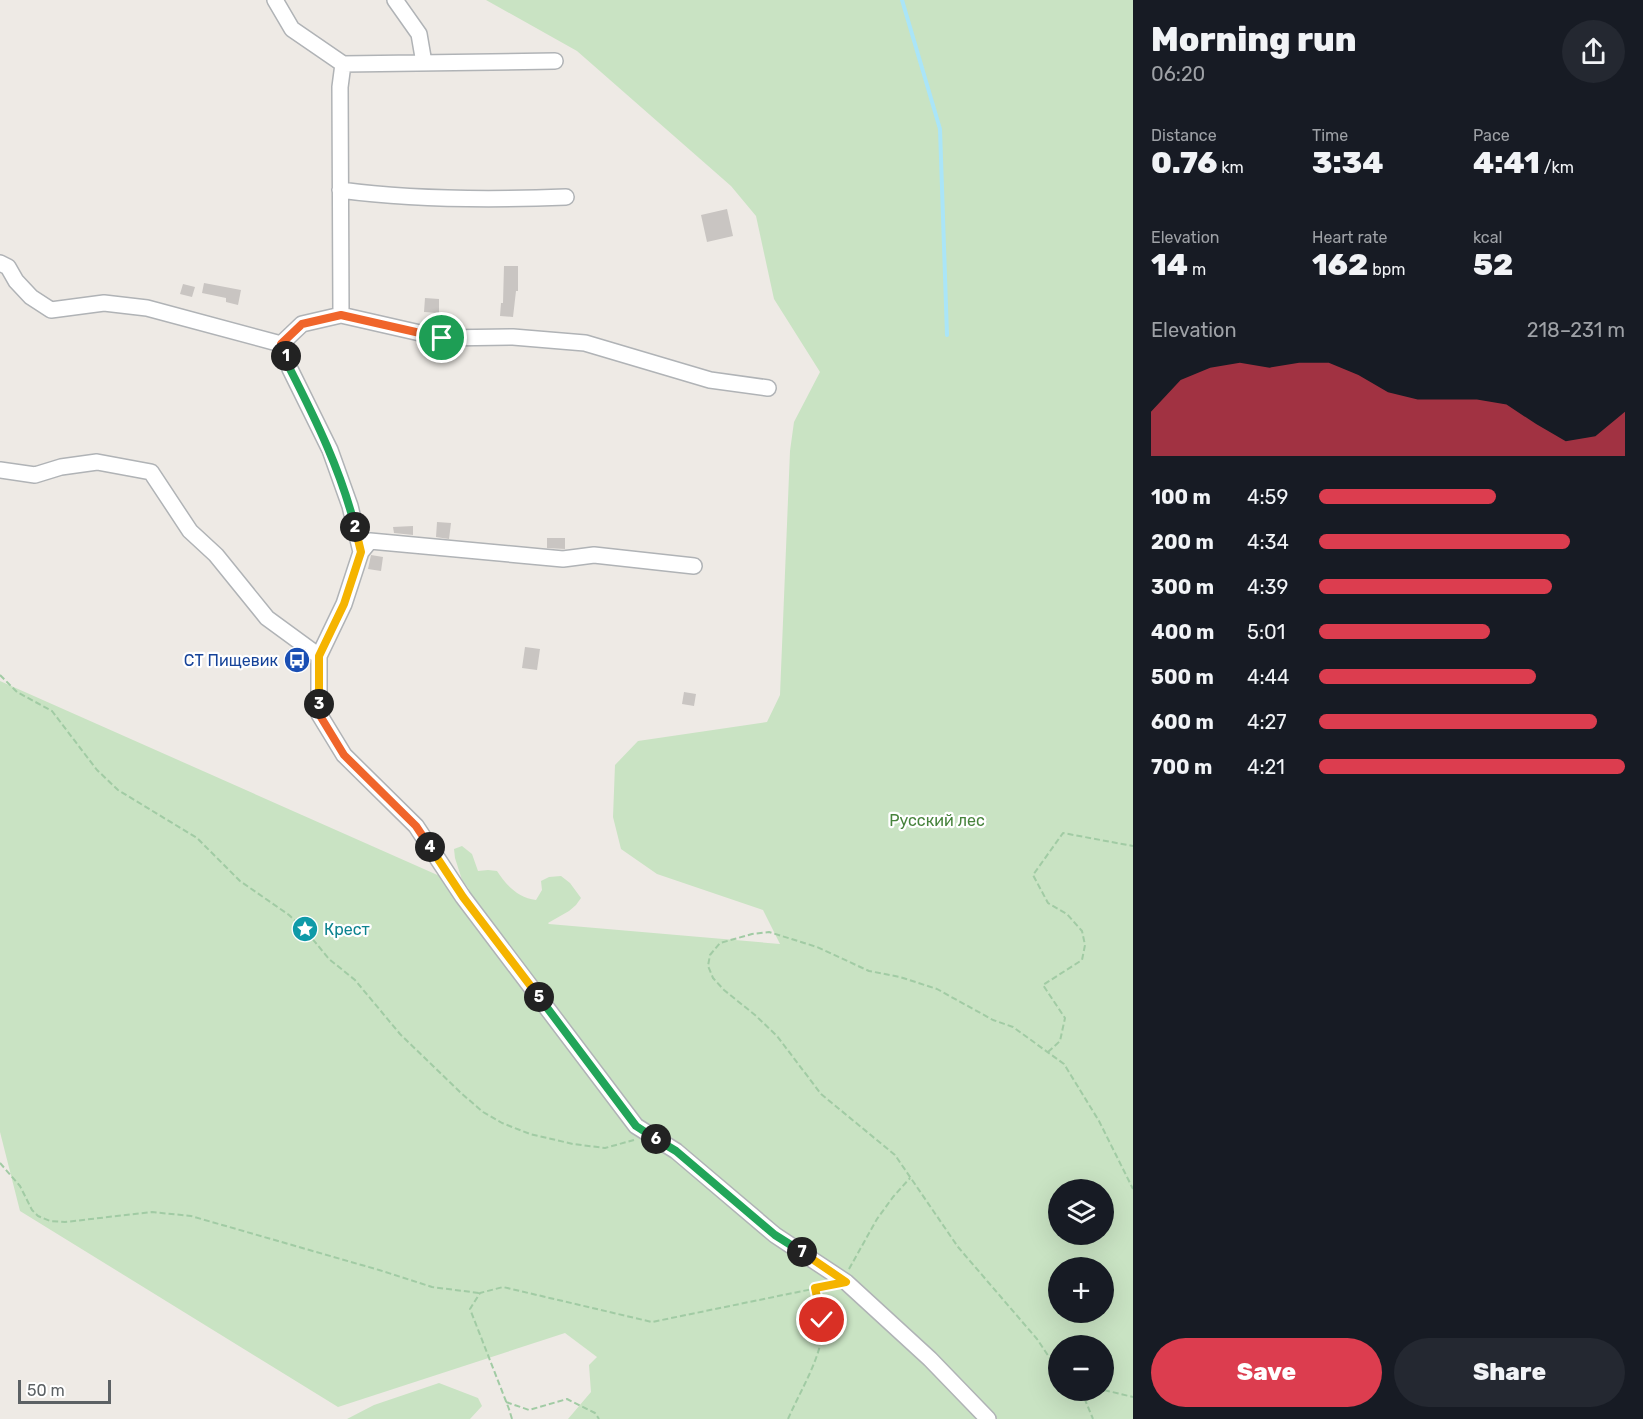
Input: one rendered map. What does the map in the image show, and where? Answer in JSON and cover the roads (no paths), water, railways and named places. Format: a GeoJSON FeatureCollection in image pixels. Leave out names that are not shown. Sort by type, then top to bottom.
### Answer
{"type":"FeatureCollection","features":[{"type":"Feature","properties":{"kind":"street"},"geometry":{"type":"LineString","coordinates":[[275,0],[292,29],[343,64],[555,61]]}},
{"type":"Feature","properties":{"kind":"street"},"geometry":{"type":"LineString","coordinates":[[395,0],[419,34],[423,63]]}},
{"type":"Feature","properties":{"kind":"street"},"geometry":{"type":"LineString","coordinates":[[341,315],[340,87],[343,64]]}},
{"type":"Feature","properties":{"kind":"street"},"geometry":{"type":"LineString","coordinates":[[340,190],[383,196],[521,199],[566,196]]}},
{"type":"Feature","properties":{"kind":"street"},"geometry":{"type":"LineString","coordinates":[[0,263],[8,267],[16,281],[32,297],[51,310],[104,303],[147,308],[281,344]]}},
{"type":"Feature","properties":{"kind":"street"},"geometry":{"type":"LineString","coordinates":[[281,344],[302,324],[341,315],[442,338],[513,337],[585,343],[710,380],[768,388]]}},
{"type":"Feature","properties":{"kind":"street"},"geometry":{"type":"LineString","coordinates":[[281,344],[290,369],[330,450],[350,506],[361,552]]}},
{"type":"Feature","properties":{"kind":"street"},"geometry":{"type":"LineString","coordinates":[[0,470],[35,474],[97,462],[151,472],[190,531],[216,555],[267,618],[319,656]]}},
{"type":"Feature","properties":{"kind":"street"},"geometry":{"type":"LineString","coordinates":[[694,566],[594,555],[563,559],[370,541],[361,552],[344,604],[319,656],[319,714],[344,755],[416,826],[463,897],[636,1126],[676,1151],[775,1235],[846,1282],[930,1359],[988,1419]]}},
{"type":"Feature","properties":{"kind":"waterway"},"geometry":{"type":"LineString","coordinates":[[902,0],[940,129],[947,335]]}},
{"type":"Feature","properties":{"kind":"place","name":"СТ Пищевик"},"geometry":{"type":"Point","coordinates":[297,660]}},
{"type":"Feature","properties":{"kind":"place","name":"Крест"},"geometry":{"type":"Point","coordinates":[305,929]}},
{"type":"Feature","properties":{"kind":"park label","name":"Русский лес"},"geometry":{"type":"Point","coordinates":[937,820]}}]}
